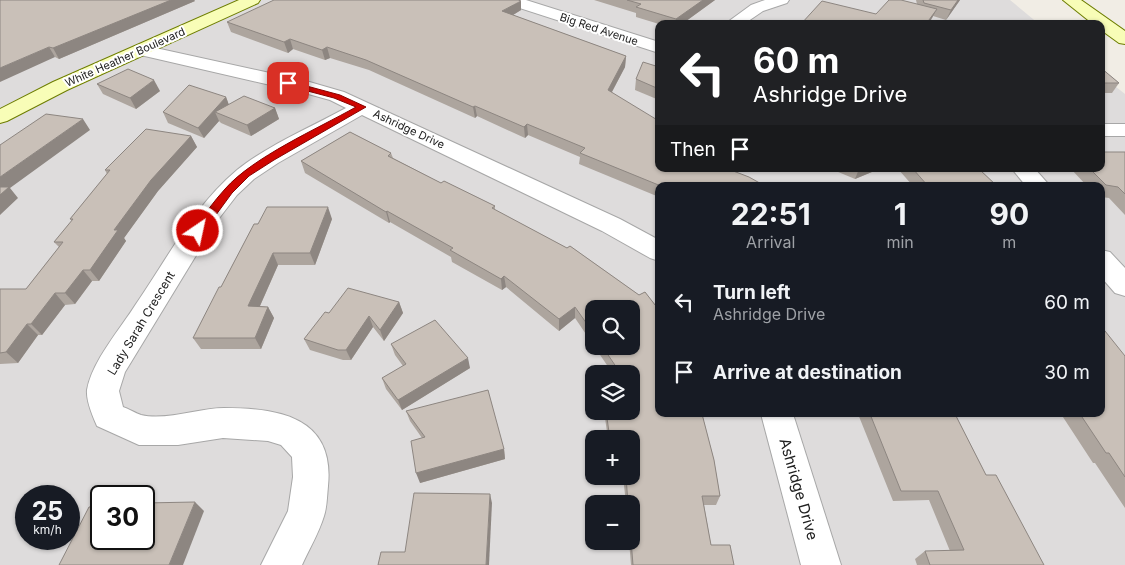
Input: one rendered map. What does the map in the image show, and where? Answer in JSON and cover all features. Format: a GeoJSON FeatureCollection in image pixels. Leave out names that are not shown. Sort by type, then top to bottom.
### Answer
{"type":"FeatureCollection","features":[{"type":"Feature","properties":{"kind":"street","name":"White Heather Boulevard"},"geometry":{"type":"LineString","coordinates":[[0,117],[60,86],[252,0]]}},
{"type":"Feature","properties":{"kind":"street","name":"Big Red Avenue"},"geometry":{"type":"LineString","coordinates":[[510,0],[655,47]]}},
{"type":"Feature","properties":{"kind":"street"},"geometry":{"type":"LineString","coordinates":[[739,20],[756,8],[781,0]]}},
{"type":"Feature","properties":{"kind":"street"},"geometry":{"type":"LineString","coordinates":[[1070,0],[1098,20]]}},
{"type":"Feature","properties":{"kind":"street"},"geometry":{"type":"LineString","coordinates":[[1105,25],[1125,39]]}},
{"type":"Feature","properties":{"kind":"street","name":"Ashridge Drive"},"geometry":{"type":"LineString","coordinates":[[142,50],[306,87],[337,96],[611,225],[655,250]]}},
{"type":"Feature","properties":{"kind":"street","name":"Lady Sarah Crescent"},"geometry":{"type":"LineString","coordinates":[[281,565],[306,515],[311,477],[310,451],[292,434],[268,426],[223,423],[178,430],[139,430],[109,416],[103,391],[111,368],[208,216],[228,190],[246,174],[270,158],[362,107]]}},
{"type":"Feature","properties":{"kind":"street"},"geometry":{"type":"LineString","coordinates":[[1105,130],[1125,130]]}},
{"type":"Feature","properties":{"kind":"street"},"geometry":{"type":"LineString","coordinates":[[1026,172],[1034,182]]}},
{"type":"Feature","properties":{"kind":"street"},"geometry":{"type":"LineString","coordinates":[[1105,264],[1125,286]]}},
{"type":"Feature","properties":{"kind":"street","name":"Ashridge Drive"},"geometry":{"type":"LineString","coordinates":[[778,417],[821,565]]}},
{"type":"Feature","properties":{"kind":"shaded area"},"geometry":{"type":"Polygon","coordinates":[[[0,0],[1010,0],[1034,20],[655,20],[655,172],[1105,172],[1105,78],[1125,94],[1125,565],[0,565],[0,0]]]}},
{"type":"Feature","properties":{"kind":"building"},"geometry":{"type":"Polygon","coordinates":[[[0,0],[171,0],[0,68],[0,0]]]}},
{"type":"Feature","properties":{"kind":"building"},"geometry":{"type":"Polygon","coordinates":[[[274,0],[518,0],[521,1],[502,11],[626,56],[608,90],[655,119],[655,172],[736,172],[758,182],[655,182],[655,184],[580,153],[585,148],[527,124],[524,127],[475,106],[473,107],[366,60],[327,47],[322,50],[290,39],[284,42],[227,22],[274,0]]]}},
{"type":"Feature","properties":{"kind":"building"},"geometry":{"type":"Polygon","coordinates":[[[627,0],[703,0],[676,19],[636,7],[641,4],[627,0]]]}},
{"type":"Feature","properties":{"kind":"building"},"geometry":{"type":"Polygon","coordinates":[[[889,0],[901,0],[937,9],[929,20],[805,20],[822,1],[876,14],[889,0]]]}},
{"type":"Feature","properties":{"kind":"building"},"geometry":{"type":"Polygon","coordinates":[[[923,0],[958,0],[951,10],[924,3],[923,0]]]}},
{"type":"Feature","properties":{"kind":"building"},"geometry":{"type":"Polygon","coordinates":[[[643,62],[655,66],[655,87],[636,79],[643,62]]]}},
{"type":"Feature","properties":{"kind":"building"},"geometry":{"type":"Polygon","coordinates":[[[128,69],[154,80],[130,98],[97,84],[128,69]]]}},
{"type":"Feature","properties":{"kind":"building"},"geometry":{"type":"Polygon","coordinates":[[[1105,71],[1119,83],[1105,83],[1105,71]]]}},
{"type":"Feature","properties":{"kind":"building"},"geometry":{"type":"Polygon","coordinates":[[[189,85],[226,97],[198,128],[163,112],[189,85]]]}},
{"type":"Feature","properties":{"kind":"building"},"geometry":{"type":"Polygon","coordinates":[[[244,96],[275,108],[247,125],[215,112],[244,96]]]}},
{"type":"Feature","properties":{"kind":"building"},"geometry":{"type":"Polygon","coordinates":[[[46,114],[83,119],[0,177],[0,145],[46,114]]]}},
{"type":"Feature","properties":{"kind":"building"},"geometry":{"type":"Polygon","coordinates":[[[146,129],[191,136],[151,180],[114,230],[118,230],[90,270],[83,270],[65,293],[55,293],[31,324],[27,324],[6,352],[0,353],[0,289],[26,289],[63,242],[54,242],[73,219],[70,219],[110,170],[105,170],[146,129]]]}},
{"type":"Feature","properties":{"kind":"building"},"geometry":{"type":"Polygon","coordinates":[[[350,132],[391,153],[388,156],[441,183],[444,181],[495,206],[492,208],[567,248],[570,246],[639,295],[645,292],[655,305],[655,417],[703,417],[714,460],[720,496],[702,496],[711,545],[730,545],[734,565],[633,565],[632,550],[640,550],[640,495],[627,495],[627,485],[640,485],[640,430],[609,430],[607,420],[640,420],[640,365],[615,365],[608,355],[640,355],[640,300],[585,300],[585,321],[575,307],[559,319],[504,276],[501,279],[450,250],[453,248],[386,212],[301,161],[350,132]]]}},
{"type":"Feature","properties":{"kind":"building"},"geometry":{"type":"Polygon","coordinates":[[[1105,152],[1125,152],[1125,194],[1118,187],[1106,185],[1093,172],[1105,172],[1105,152]]]}},
{"type":"Feature","properties":{"kind":"building"},"geometry":{"type":"Polygon","coordinates":[[[916,172],[982,172],[993,182],[924,182],[916,172]]]}},
{"type":"Feature","properties":{"kind":"building"},"geometry":{"type":"Polygon","coordinates":[[[0,187],[9,187],[0,195],[0,187]]]}},
{"type":"Feature","properties":{"kind":"building"},"geometry":{"type":"Polygon","coordinates":[[[267,207],[328,207],[310,253],[273,253],[248,306],[268,307],[255,338],[193,338],[254,224],[258,224],[267,207]]]}},
{"type":"Feature","properties":{"kind":"building"},"geometry":{"type":"Polygon","coordinates":[[[348,288],[399,302],[380,330],[369,316],[346,350],[338,350],[304,339],[325,312],[329,313],[348,288]]]}},
{"type":"Feature","properties":{"kind":"building"},"geometry":{"type":"Polygon","coordinates":[[[435,320],[468,358],[398,400],[382,378],[406,364],[391,344],[435,320]]]}},
{"type":"Feature","properties":{"kind":"building"},"geometry":{"type":"Polygon","coordinates":[[[1105,331],[1125,356],[1125,477],[1109,453],[1106,453],[1082,417],[1105,417],[1105,331]]]}},
{"type":"Feature","properties":{"kind":"building"},"geometry":{"type":"Polygon","coordinates":[[[488,390],[504,449],[416,473],[411,441],[425,437],[406,411],[488,390]]]}},
{"type":"Feature","properties":{"kind":"building"},"geometry":{"type":"Polygon","coordinates":[[[871,417],[957,417],[986,475],[996,475],[1044,565],[930,565],[925,551],[964,550],[938,491],[901,491],[871,417]]]}},
{"type":"Feature","properties":{"kind":"building"},"geometry":{"type":"Polygon","coordinates":[[[414,493],[490,494],[486,565],[378,565],[381,552],[405,552],[414,493]]]}},
{"type":"Feature","properties":{"kind":"building"},"geometry":{"type":"Polygon","coordinates":[[[195,502],[169,565],[59,565],[67,550],[80,550],[80,524],[89,507],[90,550],[155,550],[155,503],[195,502]]]}},
{"type":"Feature","properties":{"kind":"route"},"geometry":{"type":"LineString","coordinates":[[198,231],[228,190],[246,174],[270,158],[362,107],[337,96],[288,83]]}}]}
